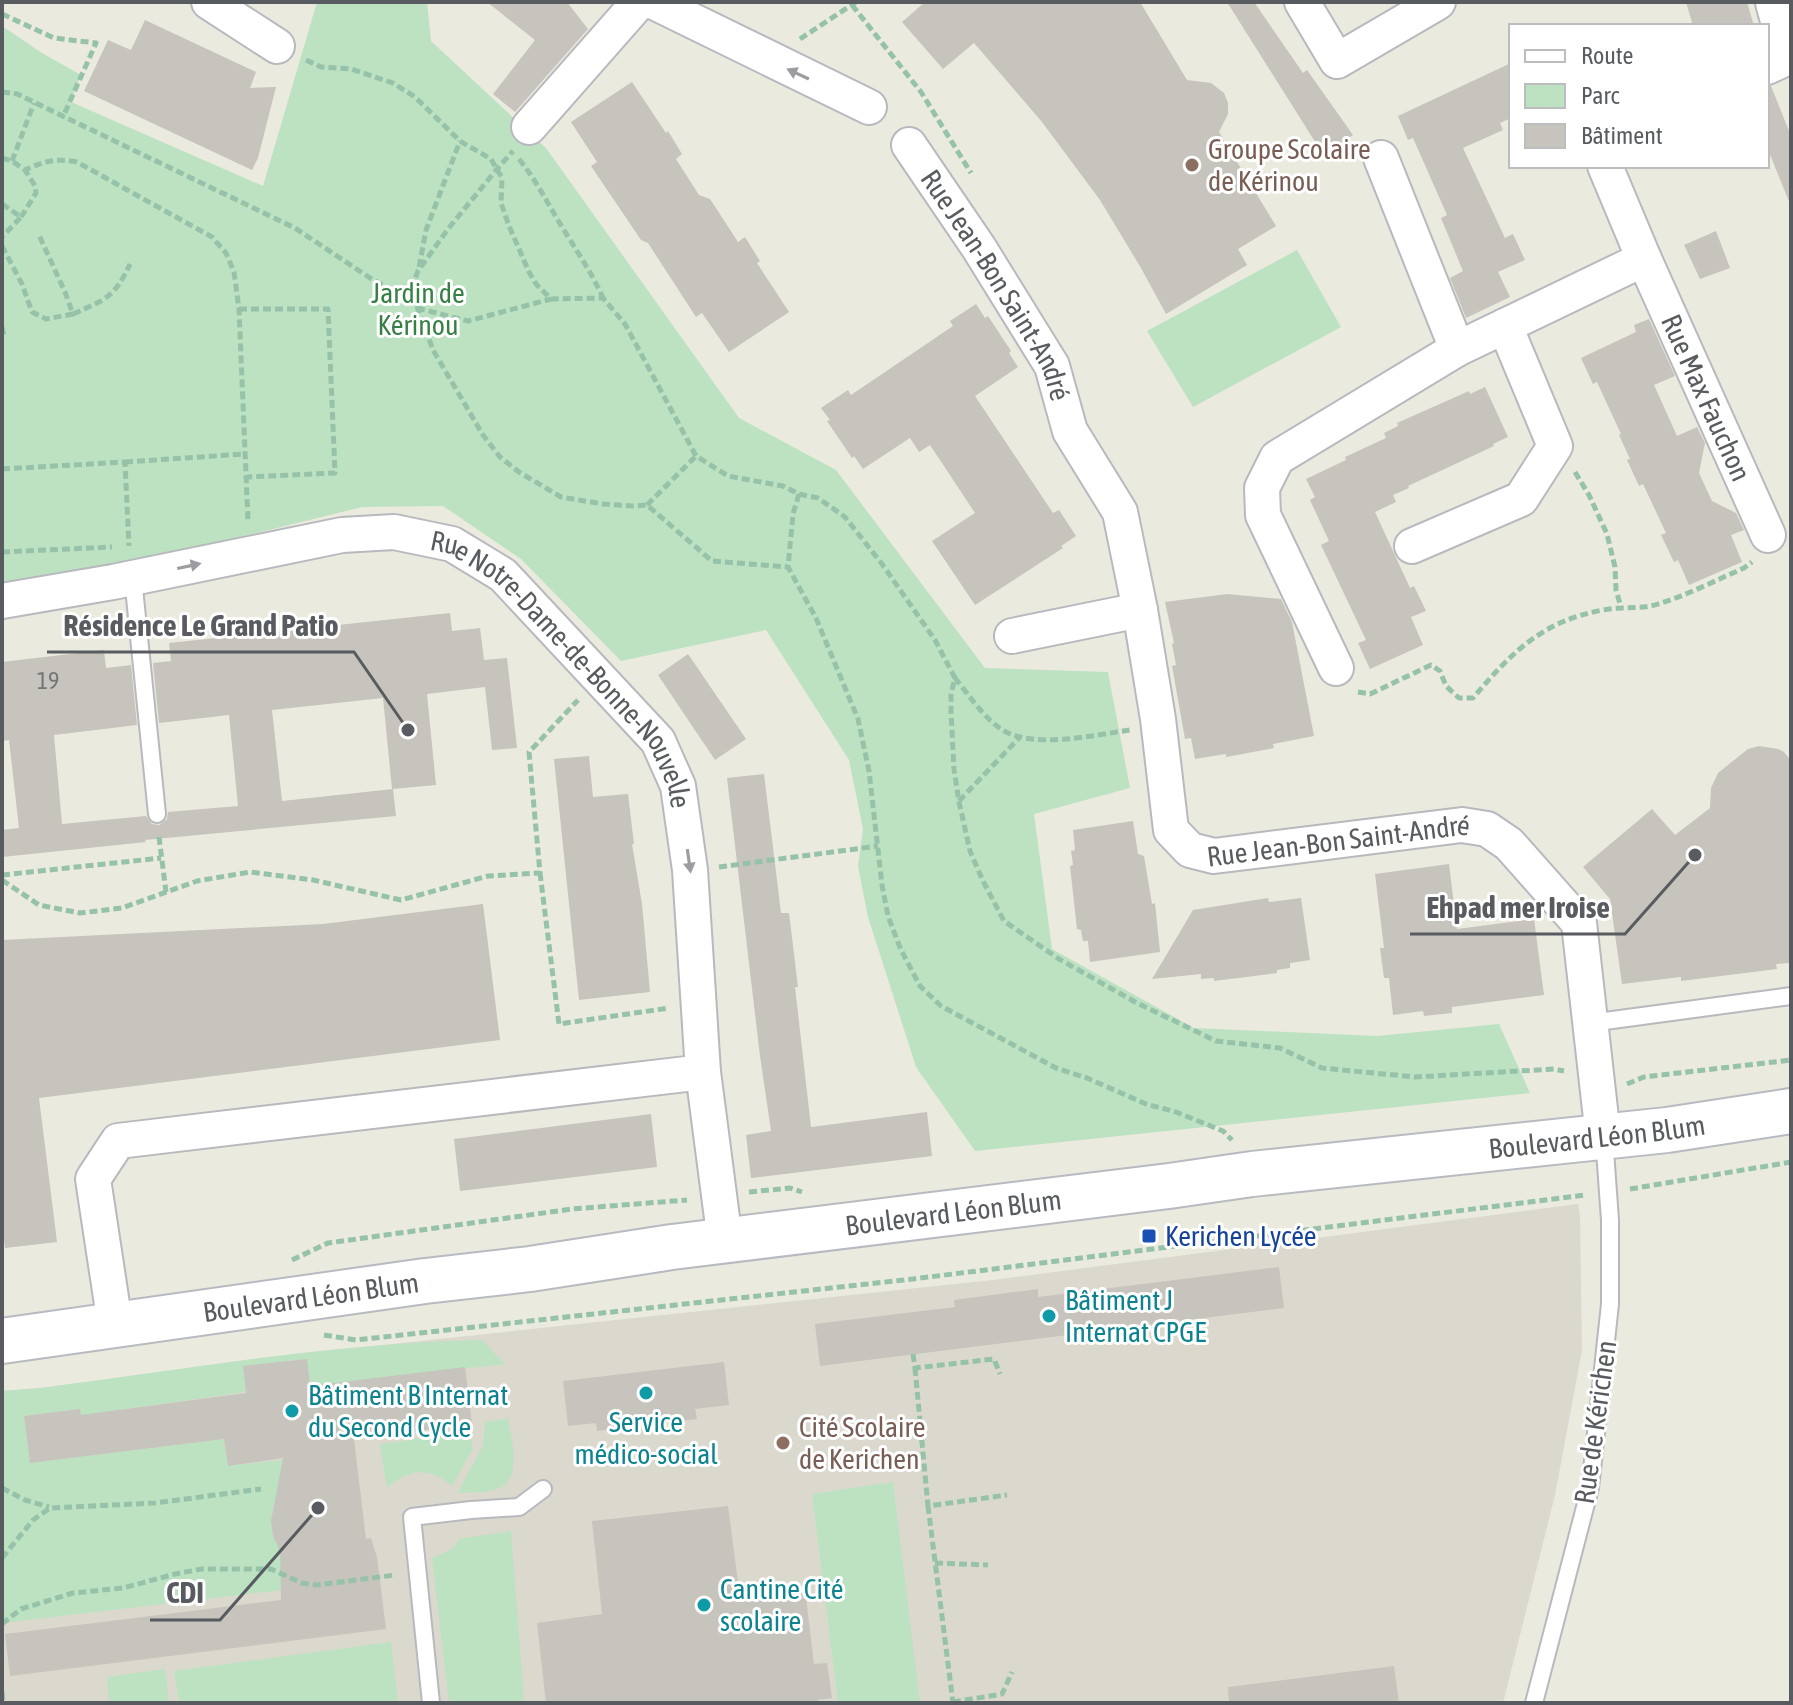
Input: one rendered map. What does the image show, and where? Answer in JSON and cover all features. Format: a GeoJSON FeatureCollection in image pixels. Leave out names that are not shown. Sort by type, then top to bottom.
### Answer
{"type":"FeatureCollection","features":[{"type":"Feature","properties":{"kind":"main road"},"geometry":{"type":"LineString","coordinates":[[1778,2],[1791,53]]}},
{"type":"Feature","properties":{"kind":"main road","name":"Boulevard Léon Blum"},"geometry":{"type":"LineString","coordinates":[[2,1341],[672,1247],[1252,1174],[1558,1143],[1600,1102],[1667,1130],[1791,1111]]}},
{"type":"Feature","properties":{"kind":"street"},"geometry":{"type":"LineString","coordinates":[[209,2],[277,46]]}},
{"type":"Feature","properties":{"kind":"street"},"geometry":{"type":"LineString","coordinates":[[521,139],[639,2]]}},
{"type":"Feature","properties":{"kind":"street"},"geometry":{"type":"LineString","coordinates":[[654,2],[869,107]]}},
{"type":"Feature","properties":{"kind":"street"},"geometry":{"type":"LineString","coordinates":[[1302,2],[1337,61],[1438,2]]}},
{"type":"Feature","properties":{"kind":"street"},"geometry":{"type":"LineString","coordinates":[[1769,66],[1791,53]]}},
{"type":"Feature","properties":{"kind":"street","name":"Rue Jean-Bon Saint-André"},"geometry":{"type":"LineString","coordinates":[[909,145],[979,248],[1052,366],[1070,431],[1120,512],[1140,610],[1171,830],[1190,850],[1214,856],[1462,825],[1487,829],[1509,844],[1579,923],[1600,1102]]}},
{"type":"Feature","properties":{"kind":"street"},"geometry":{"type":"LineString","coordinates":[[1381,158],[1457,349]]}},
{"type":"Feature","properties":{"kind":"street","name":"Rue Max Fauchon"},"geometry":{"type":"LineString","coordinates":[[1606,168],[1768,535]]}},
{"type":"Feature","properties":{"kind":"street"},"geometry":{"type":"LineString","coordinates":[[1336,668],[1263,515],[1262,488],[1277,458],[1457,349],[1644,259]]}},
{"type":"Feature","properties":{"kind":"street"},"geometry":{"type":"LineString","coordinates":[[1412,546],[1521,499],[1555,446],[1505,326]]}},
{"type":"Feature","properties":{"kind":"street","name":"Rue Notre-Dame-de-Bonne-Nouvelle"},"geometry":{"type":"LineString","coordinates":[[2,601],[125,569],[250,554],[342,535],[381,532],[452,544],[503,575],[658,741],[678,786],[690,870],[703,1072],[725,1241]]}},
{"type":"Feature","properties":{"kind":"street"},"geometry":{"type":"LineString","coordinates":[[1012,636],[1140,610]]}},
{"type":"Feature","properties":{"kind":"street"},"geometry":{"type":"LineString","coordinates":[[115,1324],[93,1179],[118,1141],[703,1072]]}},
{"type":"Feature","properties":{"kind":"lane"},"geometry":{"type":"LineString","coordinates":[[125,569],[157,814]]}},
{"type":"Feature","properties":{"kind":"lane"},"geometry":{"type":"LineString","coordinates":[[1590,1023],[1791,996]]}},
{"type":"Feature","properties":{"kind":"lane","name":"Rue de Kérichen"},"geometry":{"type":"LineString","coordinates":[[1534,1703],[1590,1488],[1610,1304],[1610,1220],[1600,1102]]}},
{"type":"Feature","properties":{"kind":"lane"},"geometry":{"type":"LineString","coordinates":[[431,1703],[412,1517],[519,1507],[543,1489]]}},
{"type":"Feature","properties":{"kind":"path"},"geometry":{"type":"LineString","coordinates":[[769,60],[856,2]]}},
{"type":"Feature","properties":{"kind":"path"},"geometry":{"type":"LineString","coordinates":[[2,14],[54,38],[96,43],[63,117]]}},
{"type":"Feature","properties":{"kind":"path"},"geometry":{"type":"LineString","coordinates":[[277,46],[321,67],[351,69],[393,83],[415,97],[460,141],[491,159],[502,178],[501,203],[509,226],[536,284],[551,299]]}},
{"type":"Feature","properties":{"kind":"path"},"geometry":{"type":"LineString","coordinates":[[2,92],[17,94],[295,228],[417,307],[468,321],[551,299],[603,298]]}},
{"type":"Feature","properties":{"kind":"path"},"geometry":{"type":"LineString","coordinates":[[12,161],[34,103]]}},
{"type":"Feature","properties":{"kind":"path"},"geometry":{"type":"LineString","coordinates":[[521,139],[536,180],[603,298],[625,324],[696,456],[728,476],[783,486],[818,498],[845,517],[935,640],[955,678],[1000,729],[1019,738],[1041,741],[1158,726]]}},
{"type":"Feature","properties":{"kind":"path"},"geometry":{"type":"LineString","coordinates":[[407,300],[418,271],[426,230],[460,141]]}},
{"type":"Feature","properties":{"kind":"path"},"geometry":{"type":"LineString","coordinates":[[2,158],[25,170],[36,193],[21,217],[2,237]]}},
{"type":"Feature","properties":{"kind":"path"},"geometry":{"type":"LineString","coordinates":[[25,170],[42,162],[77,162],[212,237],[226,253],[234,272],[239,309],[250,554]]}},
{"type":"Feature","properties":{"kind":"path"},"geometry":{"type":"LineString","coordinates":[[418,271],[497,169]]}},
{"type":"Feature","properties":{"kind":"path"},"geometry":{"type":"LineString","coordinates":[[2,204],[21,217]]}},
{"type":"Feature","properties":{"kind":"path"},"geometry":{"type":"LineString","coordinates":[[38,233],[73,314]]}},
{"type":"Feature","properties":{"kind":"path"},"geometry":{"type":"LineString","coordinates":[[2,246],[22,284],[32,312],[46,319],[73,314],[102,301],[121,285],[130,264]]}},
{"type":"Feature","properties":{"kind":"path"},"geometry":{"type":"LineString","coordinates":[[417,307],[433,350],[483,435],[509,465],[561,497],[603,504],[647,505],[696,456]]}},
{"type":"Feature","properties":{"kind":"path"},"geometry":{"type":"LineString","coordinates":[[239,309],[328,309],[335,473],[247,477]]}},
{"type":"Feature","properties":{"kind":"path"},"geometry":{"type":"LineString","coordinates":[[2,327],[2,336]]}},
{"type":"Feature","properties":{"kind":"path"},"geometry":{"type":"LineString","coordinates":[[1555,446],[1584,486],[1607,534],[1621,607]]}},
{"type":"Feature","properties":{"kind":"path"},"geometry":{"type":"LineString","coordinates":[[2,469],[245,454]]}},
{"type":"Feature","properties":{"kind":"path"},"geometry":{"type":"LineString","coordinates":[[125,462],[125,569]]}},
{"type":"Feature","properties":{"kind":"path"},"geometry":{"type":"LineString","coordinates":[[799,494],[793,514],[788,567],[816,618],[858,719],[869,771],[888,916],[920,986],[941,1006],[1056,1068],[1223,1131],[1235,1143],[1252,1174]]}},
{"type":"Feature","properties":{"kind":"path"},"geometry":{"type":"LineString","coordinates":[[647,505],[712,561],[788,567]]}},
{"type":"Feature","properties":{"kind":"path"},"geometry":{"type":"LineString","coordinates":[[1336,668],[1358,692],[1370,694],[1431,665],[1440,671],[1446,686],[1459,698],[1473,698],[1507,658],[1552,626],[1600,610],[1660,604],[1744,568],[1763,553],[1768,535]]}},
{"type":"Feature","properties":{"kind":"path"},"geometry":{"type":"LineString","coordinates":[[2,552],[113,546]]}},
{"type":"Feature","properties":{"kind":"path"},"geometry":{"type":"LineString","coordinates":[[955,678],[951,712],[959,802],[970,851],[1004,921],[1059,959],[1137,1003],[1216,1041],[1280,1048],[1322,1068],[1400,1076],[1554,1069],[1600,1102],[1644,1077],[1791,1060]]}},
{"type":"Feature","properties":{"kind":"path"},"geometry":{"type":"LineString","coordinates":[[599,679],[529,752],[559,1024],[698,1004]]}},
{"type":"Feature","properties":{"kind":"path"},"geometry":{"type":"LineString","coordinates":[[959,802],[1019,738]]}},
{"type":"Feature","properties":{"kind":"path"},"geometry":{"type":"LineString","coordinates":[[157,814],[166,892]]}},
{"type":"Feature","properties":{"kind":"path"},"geometry":{"type":"LineString","coordinates":[[690,870],[878,846]]}},
{"type":"Feature","properties":{"kind":"path"},"geometry":{"type":"LineString","coordinates":[[2,877],[161,858]]}},
{"type":"Feature","properties":{"kind":"path"},"geometry":{"type":"LineString","coordinates":[[2,877],[39,905],[80,913],[122,908],[197,881],[250,872],[313,880],[401,900],[488,876],[540,873]]}},
{"type":"Feature","properties":{"kind":"path"},"geometry":{"type":"LineString","coordinates":[[318,1334],[356,1340],[372,1339],[913,1279],[1608,1193],[1791,1162]]}},
{"type":"Feature","properties":{"kind":"path"},"geometry":{"type":"LineString","coordinates":[[290,1261],[328,1243],[572,1209],[694,1199]]}},
{"type":"Feature","properties":{"kind":"path"},"geometry":{"type":"LineString","coordinates":[[913,1354],[928,1506],[953,1702],[1002,1694],[1012,1672]]}},
{"type":"Feature","properties":{"kind":"path"},"geometry":{"type":"LineString","coordinates":[[915,1368],[994,1359],[1000,1374]]}},
{"type":"Feature","properties":{"kind":"path"},"geometry":{"type":"LineString","coordinates":[[2,1488],[50,1508],[155,1503],[261,1489]]}},
{"type":"Feature","properties":{"kind":"path"},"geometry":{"type":"LineString","coordinates":[[928,1506],[1007,1495]]}},
{"type":"Feature","properties":{"kind":"path"},"geometry":{"type":"LineString","coordinates":[[2,1558],[33,1520],[50,1508]]}},
{"type":"Feature","properties":{"kind":"path"},"geometry":{"type":"LineString","coordinates":[[935,1563],[988,1565]]}},
{"type":"Feature","properties":{"kind":"path"},"geometry":{"type":"LineString","coordinates":[[2,1624],[21,1609],[73,1593],[123,1588],[202,1569],[271,1569],[302,1583],[316,1585],[392,1576]]}},
{"type":"Feature","properties":{"kind":"path"},"geometry":{"type":"LineString","coordinates":[[2,1692],[3,1703]]}},
{"type":"Feature","properties":{"kind":"shaded area","name":"Cité Scolaire de Kerichen"},"geometry":{"type":"Polygon","coordinates":[[[1578,1204],[1582,1350],[1555,1495],[1503,1703],[2,1703],[2,1391],[307,1353],[993,1280],[1578,1204]]]}},
{"type":"Feature","properties":{"kind":"green space","name":"Jardin de Kérinou"},"geometry":{"type":"Polygon","coordinates":[[[317,2],[427,2],[431,41],[546,148],[739,418],[836,470],[985,668],[1108,672],[1130,788],[1034,814],[1052,949],[1194,1028],[1377,1036],[1499,1024],[1530,1093],[975,1151],[916,1067],[868,917],[858,866],[863,829],[849,760],[766,630],[621,661],[521,559],[443,506],[362,507],[2,591],[2,26],[81,75],[71,102],[263,186],[317,2]]]}},
{"type":"Feature","properties":{"kind":"green space"},"geometry":{"type":"Polygon","coordinates":[[[1297,250],[1341,327],[1193,407],[1147,331],[1297,250]]]}},
{"type":"Feature","properties":{"kind":"green space"},"geometry":{"type":"Polygon","coordinates":[[[482,1340],[505,1364],[310,1386],[306,1359],[244,1366],[246,1392],[104,1412],[82,1421],[80,1409],[24,1416],[30,1463],[224,1439],[228,1466],[309,1457],[284,1500],[274,1502],[272,1529],[278,1547],[300,1568],[325,1585],[2,1623],[2,1391],[316,1351],[482,1340]]]}},
{"type":"Feature","properties":{"kind":"green space"},"geometry":{"type":"Polygon","coordinates":[[[508,1418],[514,1458],[511,1477],[497,1489],[458,1493],[483,1445],[485,1422],[508,1418]]]}},
{"type":"Feature","properties":{"kind":"green space"},"geometry":{"type":"Polygon","coordinates":[[[469,1432],[473,1449],[452,1486],[435,1475],[420,1472],[395,1481],[387,1488],[380,1444],[469,1432]]]}},
{"type":"Feature","properties":{"kind":"green space"},"geometry":{"type":"Polygon","coordinates":[[[893,1482],[920,1703],[838,1703],[812,1494],[893,1482]]]}},
{"type":"Feature","properties":{"kind":"green space"},"geometry":{"type":"Polygon","coordinates":[[[511,1531],[524,1702],[449,1703],[432,1558],[453,1549],[459,1539],[511,1531]]]}},
{"type":"Feature","properties":{"kind":"green space"},"geometry":{"type":"Polygon","coordinates":[[[391,1642],[398,1703],[179,1702],[174,1671],[391,1642]]]}},
{"type":"Feature","properties":{"kind":"green space"},"geometry":{"type":"Polygon","coordinates":[[[165,1669],[169,1703],[109,1703],[107,1677],[165,1669]]]}},
{"type":"Feature","properties":{"kind":"building"},"geometry":{"type":"Polygon","coordinates":[[[487,2],[567,2],[588,29],[515,112],[493,94],[535,40],[487,2]]]}},
{"type":"Feature","properties":{"kind":"building","name":"Groupe Scolaire de Kérinou"},"geometry":{"type":"Polygon","coordinates":[[[925,2],[1140,2],[1187,80],[1211,83],[1224,93],[1228,114],[1219,132],[1276,226],[1238,249],[1247,265],[1166,314],[1100,200],[1042,122],[974,43],[943,69],[902,22],[925,2]]]}},
{"type":"Feature","properties":{"kind":"building"},"geometry":{"type":"Polygon","coordinates":[[[1227,2],[1254,2],[1303,73],[1307,70],[1353,135],[1324,156],[1227,2]]]}},
{"type":"Feature","properties":{"kind":"building"},"geometry":{"type":"Polygon","coordinates":[[[1686,2],[1747,2],[1753,24],[1692,24],[1686,2]]]}},
{"type":"Feature","properties":{"kind":"building"},"geometry":{"type":"Polygon","coordinates":[[[145,20],[256,72],[250,88],[276,87],[258,158],[252,170],[84,91],[108,40],[131,50],[145,20]]]}},
{"type":"Feature","properties":{"kind":"building"},"geometry":{"type":"Polygon","coordinates":[[[1509,64],[1509,119],[1500,123],[1503,130],[1463,148],[1505,238],[1513,234],[1525,260],[1498,272],[1510,297],[1466,318],[1450,278],[1463,271],[1441,218],[1447,215],[1413,138],[1408,140],[1398,116],[1509,64]]]}},
{"type":"Feature","properties":{"kind":"building"},"geometry":{"type":"Polygon","coordinates":[[[632,82],[682,154],[676,159],[699,195],[710,199],[738,242],[745,237],[760,261],[757,263],[789,312],[729,352],[702,313],[696,317],[648,243],[641,240],[591,166],[597,162],[571,122],[632,82]]]}},
{"type":"Feature","properties":{"kind":"building"},"geometry":{"type":"Polygon","coordinates":[[[1769,86],[1791,136],[1790,204],[1769,152],[1769,86]]]}},
{"type":"Feature","properties":{"kind":"building"},"geometry":{"type":"Polygon","coordinates":[[[1716,231],[1730,268],[1700,279],[1684,245],[1716,231]]]}},
{"type":"Feature","properties":{"kind":"building"},"geometry":{"type":"Polygon","coordinates":[[[976,304],[985,318],[988,316],[1018,367],[975,396],[1053,513],[1059,510],[1076,536],[1061,546],[1063,548],[975,605],[932,541],[975,513],[930,445],[919,452],[910,438],[863,469],[854,456],[852,458],[821,408],[848,390],[851,395],[953,326],[950,321],[976,304]]]}},
{"type":"Feature","properties":{"kind":"building"},"geometry":{"type":"Polygon","coordinates":[[[1649,319],[1675,376],[1654,385],[1677,436],[1697,427],[1705,443],[1699,473],[1712,501],[1736,513],[1744,530],[1731,535],[1742,562],[1689,585],[1678,560],[1674,562],[1661,535],[1666,533],[1643,484],[1639,486],[1627,460],[1630,459],[1621,434],[1597,382],[1593,384],[1581,358],[1636,332],[1634,325],[1649,319]]]}},
{"type":"Feature","properties":{"kind":"building"},"geometry":{"type":"Polygon","coordinates":[[[1485,387],[1508,437],[1408,486],[1393,495],[1396,502],[1375,512],[1410,588],[1414,586],[1426,611],[1411,617],[1423,645],[1370,669],[1358,643],[1366,640],[1321,545],[1329,541],[1310,500],[1315,497],[1306,479],[1386,438],[1384,433],[1398,426],[1397,423],[1485,387]]]}},
{"type":"Feature","properties":{"kind":"building"},"geometry":{"type":"Polygon","coordinates":[[[1227,594],[1281,599],[1292,622],[1314,736],[1273,744],[1274,748],[1195,759],[1191,738],[1185,739],[1172,666],[1176,665],[1174,643],[1165,602],[1227,594]]]}},
{"type":"Feature","properties":{"kind":"building"},"geometry":{"type":"Polygon","coordinates":[[[450,613],[452,631],[480,628],[484,660],[507,658],[517,748],[492,750],[485,687],[427,694],[436,785],[392,789],[383,698],[272,710],[282,801],[393,789],[396,816],[2,857],[2,830],[19,828],[9,740],[2,741],[2,662],[104,650],[106,668],[131,665],[137,725],[54,735],[62,824],[146,816],[152,824],[159,825],[167,819],[168,812],[238,806],[229,715],[159,723],[153,663],[171,661],[169,643],[450,613]]]}},
{"type":"Feature","properties":{"kind":"building"},"geometry":{"type":"Polygon","coordinates":[[[688,654],[746,739],[715,760],[658,675],[688,654]]]}},
{"type":"Feature","properties":{"kind":"building"},"geometry":{"type":"Polygon","coordinates":[[[1759,746],[1778,749],[1791,761],[1791,963],[1776,964],[1777,969],[1681,981],[1681,977],[1622,984],[1610,899],[1583,867],[1652,809],[1675,835],[1710,808],[1711,788],[1718,773],[1748,749],[1759,746]]]}},
{"type":"Feature","properties":{"kind":"building"},"geometry":{"type":"Polygon","coordinates":[[[589,756],[593,797],[628,794],[650,992],[579,1000],[554,759],[589,756]]]}},
{"type":"Feature","properties":{"kind":"building"},"geometry":{"type":"Polygon","coordinates":[[[764,774],[781,913],[789,913],[811,1127],[927,1112],[932,1156],[751,1178],[746,1135],[771,1131],[727,778],[764,774]]]}},
{"type":"Feature","properties":{"kind":"building"},"geometry":{"type":"Polygon","coordinates":[[[1133,821],[1138,854],[1144,856],[1152,904],[1155,903],[1160,952],[1090,962],[1088,941],[1083,941],[1081,930],[1077,929],[1070,866],[1073,865],[1071,851],[1075,850],[1073,830],[1133,821]]]}},
{"type":"Feature","properties":{"kind":"building"},"geometry":{"type":"Polygon","coordinates":[[[1449,864],[1457,929],[1534,919],[1544,995],[1452,1007],[1452,1013],[1424,1016],[1423,1011],[1393,1015],[1389,978],[1384,978],[1380,948],[1384,948],[1375,874],[1449,864]]]}},
{"type":"Feature","properties":{"kind":"building"},"geometry":{"type":"Polygon","coordinates":[[[1268,898],[1269,902],[1301,898],[1310,960],[1290,963],[1290,968],[1277,970],[1277,973],[1214,981],[1214,978],[1201,979],[1201,974],[1152,979],[1193,910],[1268,898]]]}},
{"type":"Feature","properties":{"kind":"building"},"geometry":{"type":"Polygon","coordinates":[[[483,904],[500,1040],[39,1098],[57,1242],[5,1248],[2,1224],[2,940],[323,924],[483,904]]]}},
{"type":"Feature","properties":{"kind":"building"},"geometry":{"type":"Polygon","coordinates":[[[651,1114],[657,1167],[460,1191],[454,1139],[651,1114]]]}},
{"type":"Feature","properties":{"kind":"building","name":"Bâtiment J Internat CPGE"},"geometry":{"type":"Polygon","coordinates":[[[1279,1267],[1284,1308],[820,1366],[815,1324],[955,1307],[954,1300],[1038,1289],[1038,1297],[1279,1267]]]}},
{"type":"Feature","properties":{"kind":"building"},"geometry":{"type":"Polygon","coordinates":[[[307,1359],[310,1386],[465,1367],[472,1424],[354,1439],[366,1539],[371,1538],[377,1557],[386,1629],[10,1676],[5,1634],[281,1600],[280,1551],[271,1521],[283,1458],[228,1466],[224,1439],[30,1463],[24,1416],[80,1409],[81,1415],[246,1393],[243,1366],[307,1359]]]}},
{"type":"Feature","properties":{"kind":"building","name":"Service médico-social"},"geometry":{"type":"Polygon","coordinates":[[[724,1362],[729,1405],[695,1409],[697,1419],[597,1431],[596,1423],[568,1426],[563,1381],[724,1362]]]}},
{"type":"Feature","properties":{"kind":"building","name":"Cantine Cité scolaire"},"geometry":{"type":"Polygon","coordinates":[[[728,1506],[740,1597],[805,1589],[814,1664],[827,1663],[832,1698],[818,1700],[819,1703],[546,1703],[537,1623],[602,1614],[592,1521],[728,1506]]]}},
{"type":"Feature","properties":{"kind":"building"},"geometry":{"type":"Polygon","coordinates":[[[1394,1666],[1399,1703],[1229,1703],[1228,1687],[1394,1666]]]}},
{"type":"Feature","properties":{"kind":"place","name":"Groupe Scolaire de Kérinou"},"geometry":{"type":"Point","coordinates":[1192,165]}},
{"type":"Feature","properties":{"kind":"place","name":"Résidence Le Grand Patio"},"geometry":{"type":"Point","coordinates":[408,730]}},
{"type":"Feature","properties":{"kind":"place","name":"Ehpad mer Iroise"},"geometry":{"type":"Point","coordinates":[1695,855]}},
{"type":"Feature","properties":{"kind":"place","name":"Kerichen Lycée"},"geometry":{"type":"Point","coordinates":[1149,1236]}},
{"type":"Feature","properties":{"kind":"place","name":"Bâtiment J Internat CPGE"},"geometry":{"type":"Point","coordinates":[1049,1316]}},
{"type":"Feature","properties":{"kind":"place","name":"Service médico-social"},"geometry":{"type":"Point","coordinates":[646,1393]}},
{"type":"Feature","properties":{"kind":"place","name":"Bâtiment B Internat du Second Cycle"},"geometry":{"type":"Point","coordinates":[292,1411]}},
{"type":"Feature","properties":{"kind":"place","name":"Cité Scolaire de Kerichen"},"geometry":{"type":"Point","coordinates":[783,1443]}},
{"type":"Feature","properties":{"kind":"place","name":"CDI"},"geometry":{"type":"Point","coordinates":[318,1508]}},
{"type":"Feature","properties":{"kind":"place","name":"Cantine Cité scolaire"},"geometry":{"type":"Point","coordinates":[704,1605]}}]}
